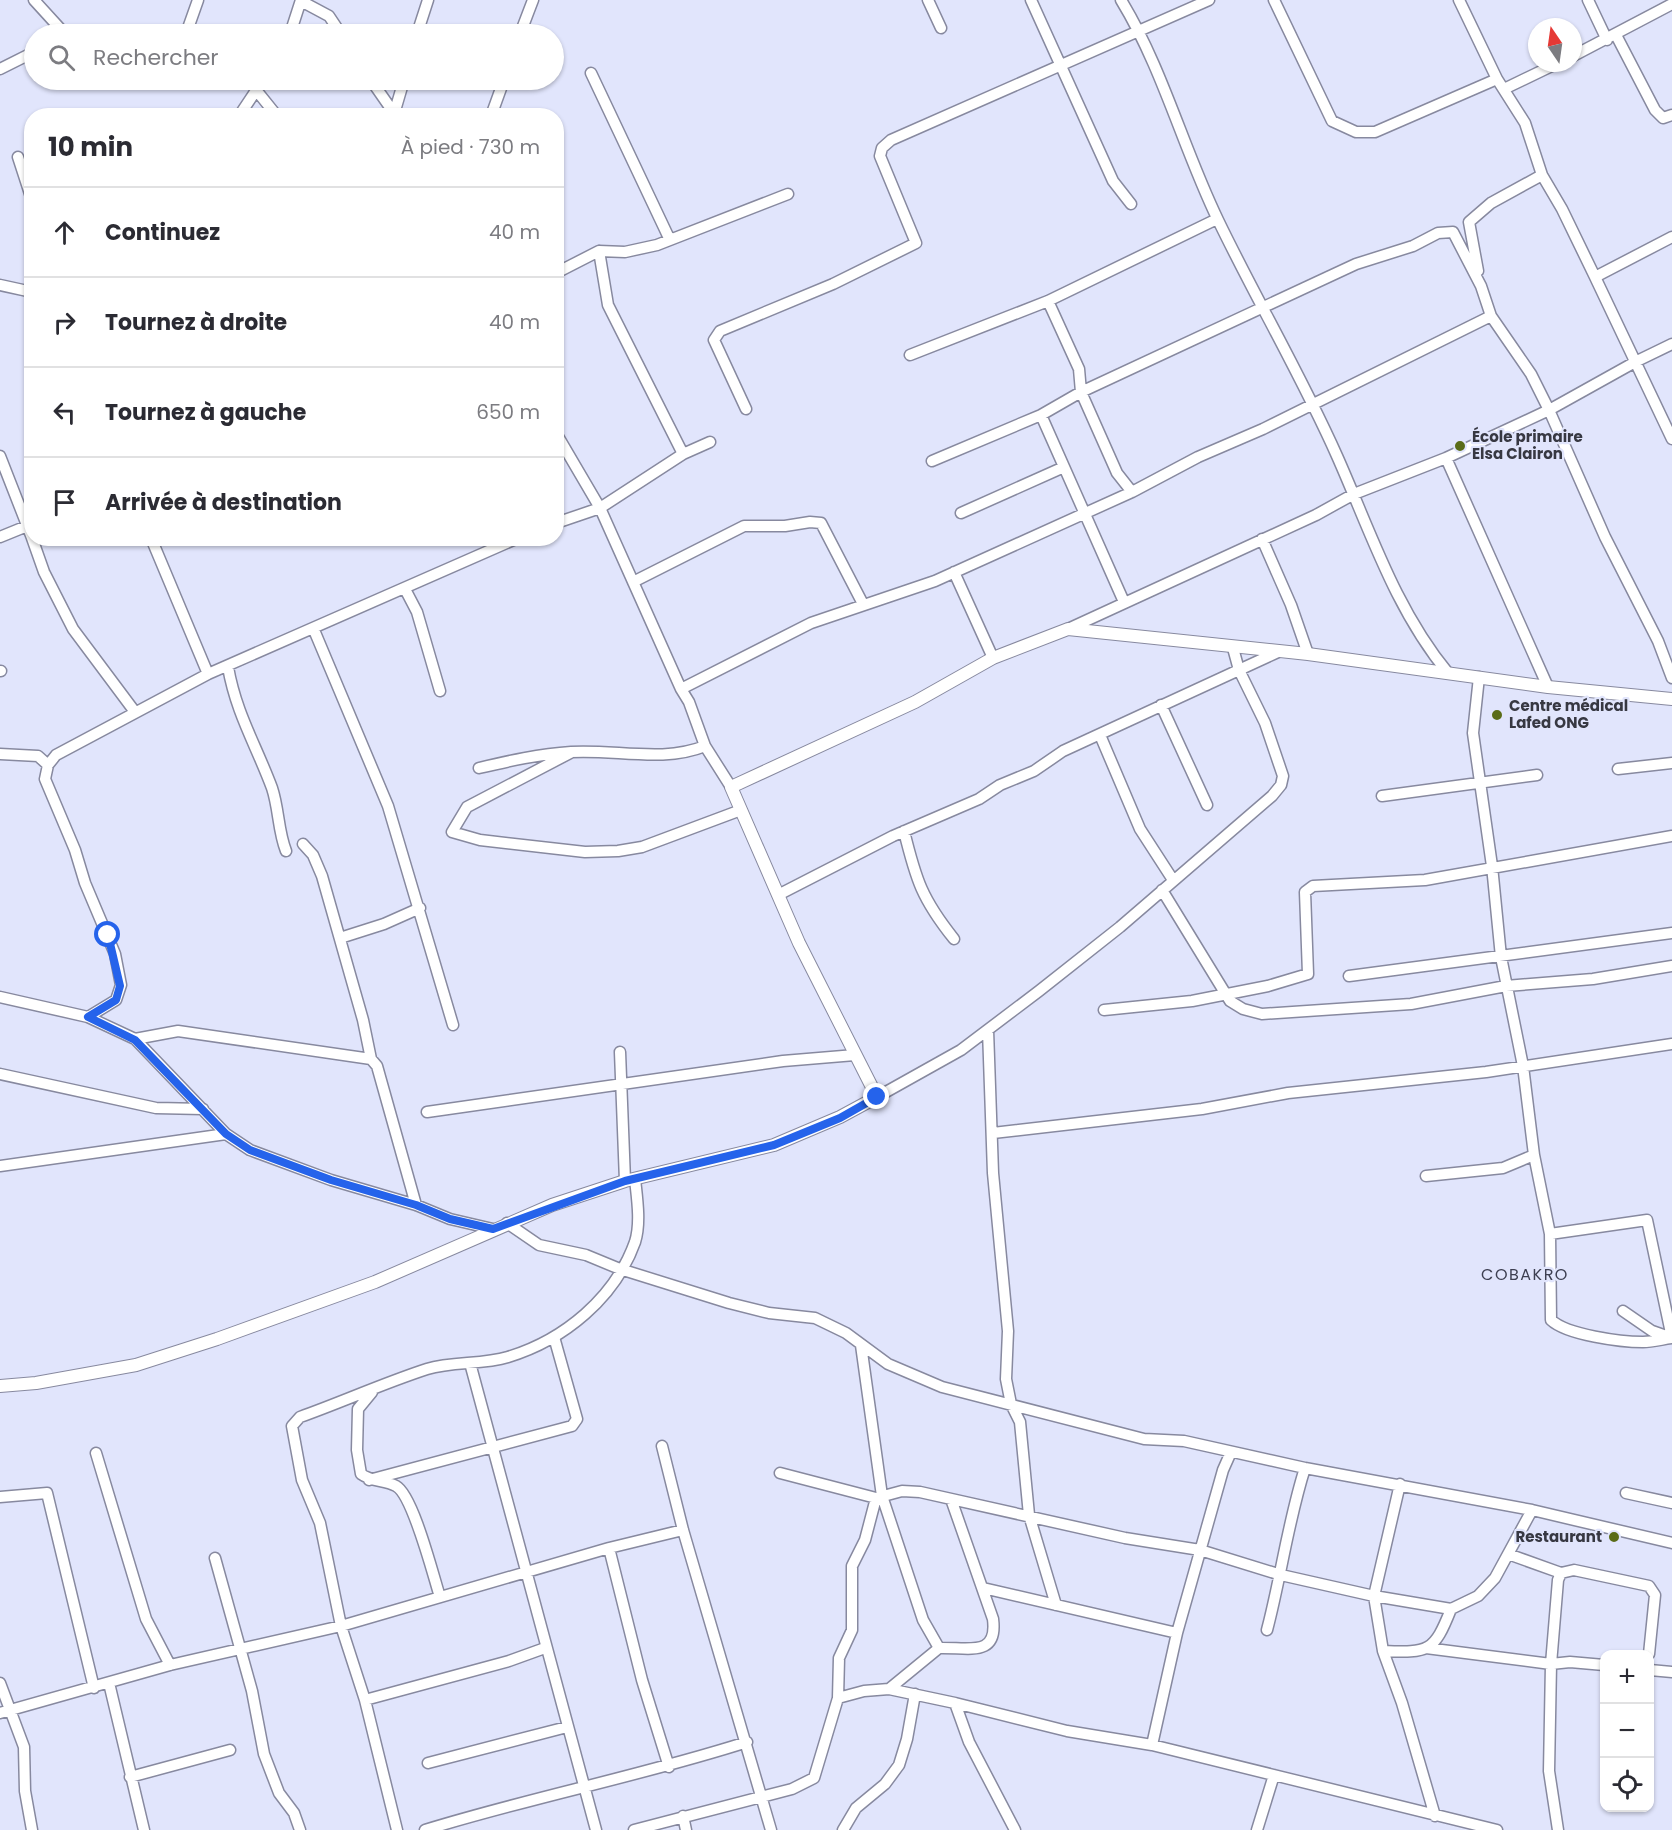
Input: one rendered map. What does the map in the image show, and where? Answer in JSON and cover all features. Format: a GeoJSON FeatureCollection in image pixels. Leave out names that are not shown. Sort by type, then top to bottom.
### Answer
{"type":"FeatureCollection","features":[{"type":"Feature","properties":{"kind":"street"},"geometry":{"type":"LineString","coordinates":[[34,0],[56,24]]}},
{"type":"Feature","properties":{"kind":"street"},"geometry":{"type":"LineString","coordinates":[[190,24],[198,0]]}},
{"type":"Feature","properties":{"kind":"street"},"geometry":{"type":"LineString","coordinates":[[293,24],[301,0],[329,16],[334,24]]}},
{"type":"Feature","properties":{"kind":"street"},"geometry":{"type":"LineString","coordinates":[[420,24],[428,0]]}},
{"type":"Feature","properties":{"kind":"street"},"geometry":{"type":"LineString","coordinates":[[524,24],[533,0]]}},
{"type":"Feature","properties":{"kind":"street"},"geometry":{"type":"LineString","coordinates":[[928,0],[941,28]]}},
{"type":"Feature","properties":{"kind":"street"},"geometry":{"type":"LineString","coordinates":[[1031,0],[1113,181],[1131,204]]}},
{"type":"Feature","properties":{"kind":"street"},"geometry":{"type":"LineString","coordinates":[[1121,0],[1139,29],[1217,219],[1313,402],[1389,579],[1427,648],[1448,673]]}},
{"type":"Feature","properties":{"kind":"street"},"geometry":{"type":"LineString","coordinates":[[746,409],[714,340],[720,331],[833,284],[916,243],[880,156],[882,148],[891,140],[1209,0]]}},
{"type":"Feature","properties":{"kind":"street"},"geometry":{"type":"LineString","coordinates":[[1274,0],[1332,121],[1356,132],[1375,132],[1497,79]]}},
{"type":"Feature","properties":{"kind":"street"},"geometry":{"type":"LineString","coordinates":[[1459,0],[1497,79],[1524,123],[1542,175],[1562,209],[1637,361],[1672,439]]}},
{"type":"Feature","properties":{"kind":"street"},"geometry":{"type":"LineString","coordinates":[[1588,0],[1655,110],[1663,118],[1672,115]]}},
{"type":"Feature","properties":{"kind":"street"},"geometry":{"type":"LineString","coordinates":[[1582,52],[1672,4]]}},
{"type":"Feature","properties":{"kind":"street"},"geometry":{"type":"LineString","coordinates":[[0,69],[24,57]]}},
{"type":"Feature","properties":{"kind":"street"},"geometry":{"type":"LineString","coordinates":[[1504,89],[1539,72]]}},
{"type":"Feature","properties":{"kind":"street"},"geometry":{"type":"LineString","coordinates":[[591,73],[669,238]]}},
{"type":"Feature","properties":{"kind":"street"},"geometry":{"type":"LineString","coordinates":[[244,108],[255,90]]}},
{"type":"Feature","properties":{"kind":"street"},"geometry":{"type":"LineString","coordinates":[[257,90],[271,108]]}},
{"type":"Feature","properties":{"kind":"street"},"geometry":{"type":"LineString","coordinates":[[378,90],[390,108]]}},
{"type":"Feature","properties":{"kind":"street"},"geometry":{"type":"LineString","coordinates":[[397,108],[401,90]]}},
{"type":"Feature","properties":{"kind":"street"},"geometry":{"type":"LineString","coordinates":[[494,108],[500,90]]}},
{"type":"Feature","properties":{"kind":"street"},"geometry":{"type":"LineString","coordinates":[[18,157],[24,175]]}},
{"type":"Feature","properties":{"kind":"street"},"geometry":{"type":"LineString","coordinates":[[1542,175],[1491,203],[1469,222],[1481,286],[1491,316],[1531,374],[1549,410],[1605,537],[1659,641],[1672,678]]}},
{"type":"Feature","properties":{"kind":"street"},"geometry":{"type":"LineString","coordinates":[[564,269],[599,252],[625,252],[657,245],[669,238],[788,194]]}},
{"type":"Feature","properties":{"kind":"street"},"geometry":{"type":"LineString","coordinates":[[910,355],[1048,301],[1217,219]]}},
{"type":"Feature","properties":{"kind":"street"},"geometry":{"type":"LineString","coordinates":[[932,460],[1041,415],[1081,392],[1356,264],[1413,246],[1446,231],[1453,232],[1481,286]]}},
{"type":"Feature","properties":{"kind":"street"},"geometry":{"type":"LineString","coordinates":[[1595,277],[1672,237]]}},
{"type":"Feature","properties":{"kind":"street"},"geometry":{"type":"LineString","coordinates":[[599,252],[608,304],[683,454]]}},
{"type":"Feature","properties":{"kind":"street"},"geometry":{"type":"LineString","coordinates":[[0,285],[24,290]]}},
{"type":"Feature","properties":{"kind":"street"},"geometry":{"type":"LineString","coordinates":[[1048,301],[1078,369],[1081,392],[1117,473],[1131,492]]}},
{"type":"Feature","properties":{"kind":"street"},"geometry":{"type":"LineString","coordinates":[[681,689],[811,623],[936,581],[1084,511],[1131,492],[1491,316]]}},
{"type":"Feature","properties":{"kind":"street"},"geometry":{"type":"LineString","coordinates":[[731,787],[915,702],[993,658],[1068,629],[1354,494],[1446,458],[1549,410],[1672,344]]}},
{"type":"Feature","properties":{"kind":"street"},"geometry":{"type":"LineString","coordinates":[[1041,415],[1124,602]]}},
{"type":"Feature","properties":{"kind":"street"},"geometry":{"type":"LineString","coordinates":[[564,520],[600,508],[683,454],[710,442]]}},
{"type":"Feature","properties":{"kind":"street"},"geometry":{"type":"LineString","coordinates":[[564,447],[600,508],[681,689],[689,702],[705,746],[731,787],[778,895],[877,1097]]}},
{"type":"Feature","properties":{"kind":"street"},"geometry":{"type":"LineString","coordinates":[[0,456],[24,518]]}},
{"type":"Feature","properties":{"kind":"street"},"geometry":{"type":"LineString","coordinates":[[1446,458],[1548,687]]}},
{"type":"Feature","properties":{"kind":"street"},"geometry":{"type":"LineString","coordinates":[[961,513],[1064,467]]}},
{"type":"Feature","properties":{"kind":"street"},"geometry":{"type":"LineString","coordinates":[[633,582],[744,526],[821,523],[863,604]]}},
{"type":"Feature","properties":{"kind":"street"},"geometry":{"type":"LineString","coordinates":[[0,537],[24,527]]}},
{"type":"Feature","properties":{"kind":"street"},"geometry":{"type":"LineString","coordinates":[[1262,539],[1295,615],[1308,654]]}},
{"type":"Feature","properties":{"kind":"street"},"geometry":{"type":"LineString","coordinates":[[35,546],[44,572],[73,629],[135,712]]}},
{"type":"Feature","properties":{"kind":"street"},"geometry":{"type":"LineString","coordinates":[[154,546],[208,674]]}},
{"type":"Feature","properties":{"kind":"street"},"geometry":{"type":"LineString","coordinates":[[88,1017],[116,1000],[120,986],[108,935],[45,779],[48,765],[56,755],[208,674],[314,630],[354,609],[405,589],[487,546]]}},
{"type":"Feature","properties":{"kind":"street"},"geometry":{"type":"LineString","coordinates":[[954,572],[993,658]]}},
{"type":"Feature","properties":{"kind":"street"},"geometry":{"type":"LineString","coordinates":[[405,589],[417,612],[440,691]]}},
{"type":"Feature","properties":{"kind":"street"},"geometry":{"type":"LineString","coordinates":[[1068,629],[1140,635],[1233,648],[1308,654],[1548,687],[1672,699]]}},
{"type":"Feature","properties":{"kind":"street"},"geometry":{"type":"LineString","coordinates":[[314,630],[388,806],[453,1025]]}},
{"type":"Feature","properties":{"kind":"street"},"geometry":{"type":"LineString","coordinates":[[0,1386],[36,1383],[136,1365],[217,1339],[375,1282],[507,1223],[630,1180],[774,1145],[840,1118],[961,1050],[1161,891],[1272,796],[1284,776],[1265,723],[1239,670],[1233,648]]}},
{"type":"Feature","properties":{"kind":"street"},"geometry":{"type":"LineString","coordinates":[[778,895],[904,831],[979,800],[1000,785],[1034,771],[1063,751],[1278,652]]}},
{"type":"Feature","properties":{"kind":"street"},"geometry":{"type":"LineString","coordinates":[[228,667],[232,694],[241,721],[272,789],[286,851]]}},
{"type":"Feature","properties":{"kind":"street"},"geometry":{"type":"LineString","coordinates":[[1479,677],[1473,733],[1492,866],[1501,957],[1523,1066],[1534,1155],[1550,1234],[1551,1320],[1557,1326],[1593,1336],[1644,1342],[1672,1338],[1652,1331],[1623,1311]]}},
{"type":"Feature","properties":{"kind":"street"},"geometry":{"type":"LineString","coordinates":[[1161,705],[1208,805]]}},
{"type":"Feature","properties":{"kind":"street"},"geometry":{"type":"LineString","coordinates":[[1100,735],[1140,830],[1173,880]]}},
{"type":"Feature","properties":{"kind":"street"},"geometry":{"type":"LineString","coordinates":[[479,768],[518,759],[572,752],[684,752],[705,746]]}},
{"type":"Feature","properties":{"kind":"street"},"geometry":{"type":"LineString","coordinates":[[572,752],[467,807],[452,832],[480,840],[585,852],[618,851],[642,848],[741,810]]}},
{"type":"Feature","properties":{"kind":"street"},"geometry":{"type":"LineString","coordinates":[[0,754],[38,756],[48,765]]}},
{"type":"Feature","properties":{"kind":"street"},"geometry":{"type":"LineString","coordinates":[[1618,769],[1672,763]]}},
{"type":"Feature","properties":{"kind":"street"},"geometry":{"type":"LineString","coordinates":[[1382,796],[1537,775]]}},
{"type":"Feature","properties":{"kind":"street"},"geometry":{"type":"LineString","coordinates":[[904,831],[921,891],[934,914],[954,939]]}},
{"type":"Feature","properties":{"kind":"street"},"geometry":{"type":"LineString","coordinates":[[1104,1010],[1192,1001],[1268,986],[1308,974],[1305,892],[1308,888],[1425,880],[1492,866],[1672,836]]}},
{"type":"Feature","properties":{"kind":"street"},"geometry":{"type":"LineString","coordinates":[[303,843],[313,855],[322,876],[371,1059],[378,1066],[416,1205]]}},
{"type":"Feature","properties":{"kind":"street"},"geometry":{"type":"LineString","coordinates":[[1161,891],[1230,1001],[1243,1009],[1262,1014],[1411,1004],[1506,986],[1593,979],[1672,966]]}},
{"type":"Feature","properties":{"kind":"street"},"geometry":{"type":"LineString","coordinates":[[340,938],[384,924],[420,908]]}},
{"type":"Feature","properties":{"kind":"street"},"geometry":{"type":"LineString","coordinates":[[1349,976],[1672,933]]}},
{"type":"Feature","properties":{"kind":"street"},"geometry":{"type":"LineString","coordinates":[[0,997],[88,1017],[135,1040],[226,1134],[250,1150],[280,1163],[388,1199],[416,1205],[450,1219],[493,1229]]}},
{"type":"Feature","properties":{"kind":"street"},"geometry":{"type":"LineString","coordinates":[[988,1030],[993,1173],[1008,1331],[1006,1379],[1011,1404],[1020,1422],[1029,1515],[1056,1605]]}},
{"type":"Feature","properties":{"kind":"street"},"geometry":{"type":"LineString","coordinates":[[135,1040],[178,1031],[371,1059]]}},
{"type":"Feature","properties":{"kind":"street"},"geometry":{"type":"LineString","coordinates":[[993,1133],[1046,1125],[1202,1109],[1288,1093],[1523,1066],[1672,1044]]}},
{"type":"Feature","properties":{"kind":"street"},"geometry":{"type":"LineString","coordinates":[[397,1830],[365,1700],[341,1626],[320,1523],[302,1480],[292,1426],[300,1417],[429,1369],[507,1357],[554,1337],[579,1321],[591,1309],[620,1269],[635,1241],[638,1202],[630,1180],[620,1052]]}},
{"type":"Feature","properties":{"kind":"street"},"geometry":{"type":"LineString","coordinates":[[427,1112],[622,1086],[783,1061],[855,1055]]}},
{"type":"Feature","properties":{"kind":"street"},"geometry":{"type":"LineString","coordinates":[[0,1074],[156,1108],[203,1109]]}},
{"type":"Feature","properties":{"kind":"street"},"geometry":{"type":"LineString","coordinates":[[0,1166],[226,1134]]}},
{"type":"Feature","properties":{"kind":"street"},"geometry":{"type":"LineString","coordinates":[[1426,1176],[1503,1168],[1534,1155]]}},
{"type":"Feature","properties":{"kind":"street"},"geometry":{"type":"LineString","coordinates":[[1550,1234],[1647,1220],[1672,1338]]}},
{"type":"Feature","properties":{"kind":"street"},"geometry":{"type":"LineString","coordinates":[[507,1223],[531,1242],[586,1256],[620,1269],[769,1313],[814,1318],[846,1333],[888,1364],[942,1387],[1144,1439],[1184,1441],[1305,1468],[1532,1509],[1672,1542]]}},
{"type":"Feature","properties":{"kind":"street"},"geometry":{"type":"LineString","coordinates":[[369,1480],[572,1426],[578,1419],[554,1337]]}},
{"type":"Feature","properties":{"kind":"street"},"geometry":{"type":"LineString","coordinates":[[861,1345],[879,1497],[923,1620],[939,1648]]}},
{"type":"Feature","properties":{"kind":"street"},"geometry":{"type":"LineString","coordinates":[[470,1363],[494,1446],[545,1648],[596,1830]]}},
{"type":"Feature","properties":{"kind":"street"},"geometry":{"type":"LineString","coordinates":[[373,1390],[358,1409],[357,1450],[361,1474],[369,1480],[397,1486],[409,1499],[440,1597]]}},
{"type":"Feature","properties":{"kind":"street"},"geometry":{"type":"LineString","coordinates":[[662,1446],[683,1530],[771,1830]]}},
{"type":"Feature","properties":{"kind":"street"},"geometry":{"type":"LineString","coordinates":[[1152,1745],[1177,1633],[1223,1470],[1231,1452]]}},
{"type":"Feature","properties":{"kind":"street"},"geometry":{"type":"LineString","coordinates":[[96,1453],[146,1619],[170,1665]]}},
{"type":"Feature","properties":{"kind":"street"},"geometry":{"type":"LineString","coordinates":[[1267,1630],[1281,1575],[1296,1497],[1305,1468]]}},
{"type":"Feature","properties":{"kind":"street"},"geometry":{"type":"LineString","coordinates":[[780,1473],[879,1497],[902,1491],[920,1492],[1125,1538],[1200,1550],[1281,1575],[1374,1596],[1451,1609],[1478,1596],[1496,1578],[1532,1509]]}},
{"type":"Feature","properties":{"kind":"street"},"geometry":{"type":"LineString","coordinates":[[1400,1484],[1374,1596],[1383,1651],[1402,1703],[1437,1817],[1436,1830]]}},
{"type":"Feature","properties":{"kind":"street"},"geometry":{"type":"LineString","coordinates":[[0,1497],[47,1493],[94,1688]]}},
{"type":"Feature","properties":{"kind":"street"},"geometry":{"type":"LineString","coordinates":[[1626,1493],[1672,1503]]}},
{"type":"Feature","properties":{"kind":"street"},"geometry":{"type":"LineString","coordinates":[[634,1830],[792,1789],[814,1778],[838,1698],[839,1658],[852,1630],[852,1566],[879,1497]]}},
{"type":"Feature","properties":{"kind":"street"},"geometry":{"type":"LineString","coordinates":[[889,1689],[939,1648],[987,1646],[993,1642],[993,1619],[951,1499]]}},
{"type":"Feature","properties":{"kind":"street"},"geometry":{"type":"LineString","coordinates":[[0,1713],[170,1665],[341,1626],[609,1548],[683,1530]]}},
{"type":"Feature","properties":{"kind":"street"},"geometry":{"type":"LineString","coordinates":[[609,1548],[642,1680],[669,1767]]}},
{"type":"Feature","properties":{"kind":"street"},"geometry":{"type":"LineString","coordinates":[[1508,1554],[1561,1573],[1574,1570],[1649,1586],[1654,1595],[1649,1650]]}},
{"type":"Feature","properties":{"kind":"street"},"geometry":{"type":"LineString","coordinates":[[215,1558],[252,1691],[264,1754],[279,1793],[294,1813],[300,1830]]}},
{"type":"Feature","properties":{"kind":"street"},"geometry":{"type":"LineString","coordinates":[[1558,1830],[1550,1771],[1551,1664],[1558,1580],[1561,1573]]}},
{"type":"Feature","properties":{"kind":"street"},"geometry":{"type":"LineString","coordinates":[[983,1588],[1177,1633]]}},
{"type":"Feature","properties":{"kind":"street"},"geometry":{"type":"LineString","coordinates":[[1426,1648],[1439,1638],[1451,1609]]}},
{"type":"Feature","properties":{"kind":"street"},"geometry":{"type":"LineString","coordinates":[[365,1700],[509,1661],[545,1648]]}},
{"type":"Feature","properties":{"kind":"street"},"geometry":{"type":"LineString","coordinates":[[1383,1651],[1407,1652],[1426,1648],[1551,1664],[1570,1662],[1600,1665]]}},
{"type":"Feature","properties":{"kind":"street"},"geometry":{"type":"LineString","coordinates":[[1654,1670],[1672,1672]]}},
{"type":"Feature","properties":{"kind":"street"},"geometry":{"type":"LineString","coordinates":[[0,1683],[12,1710],[24,1748],[25,1791],[32,1830]]}},
{"type":"Feature","properties":{"kind":"street"},"geometry":{"type":"LineString","coordinates":[[109,1683],[144,1830]]}},
{"type":"Feature","properties":{"kind":"street"},"geometry":{"type":"LineString","coordinates":[[838,1698],[864,1691],[889,1689],[915,1694],[1067,1731],[1152,1745],[1497,1830]]}},
{"type":"Feature","properties":{"kind":"street"},"geometry":{"type":"LineString","coordinates":[[843,1830],[856,1808],[885,1784],[899,1765],[907,1739],[915,1694]]}},
{"type":"Feature","properties":{"kind":"street"},"geometry":{"type":"LineString","coordinates":[[956,1703],[969,1742],[990,1778],[1015,1830]]}},
{"type":"Feature","properties":{"kind":"street"},"geometry":{"type":"LineString","coordinates":[[428,1763],[567,1727]]}},
{"type":"Feature","properties":{"kind":"street"},"geometry":{"type":"LineString","coordinates":[[425,1830],[502,1806],[669,1767],[747,1742]]}},
{"type":"Feature","properties":{"kind":"street"},"geometry":{"type":"LineString","coordinates":[[130,1777],[230,1750]]}},
{"type":"Feature","properties":{"kind":"street"},"geometry":{"type":"LineString","coordinates":[[1257,1830],[1274,1775]]}},
{"type":"Feature","properties":{"kind":"street"},"geometry":{"type":"LineString","coordinates":[[683,1816],[687,1830]]}},
{"type":"Feature","properties":{"kind":"place","name":"École primaire Elsa Clairon"},"geometry":{"type":"Point","coordinates":[1460,446]}},
{"type":"Feature","properties":{"kind":"place","name":"Centre médical Lafed ONG"},"geometry":{"type":"Point","coordinates":[1497,715]}},
{"type":"Feature","properties":{"kind":"place","name":"Restaurant"},"geometry":{"type":"Point","coordinates":[1614,1537]}},
{"type":"Feature","properties":{"kind":"district","name":"COBAKRO"},"geometry":{"type":"Point","coordinates":[1525,1274]}},
{"type":"Feature","properties":{"kind":"route"},"geometry":{"type":"LineString","coordinates":[[108,935],[115,954],[120,986],[116,1000],[88,1017],[135,1040],[226,1134],[250,1150],[280,1163],[388,1199],[416,1205],[450,1219],[493,1229],[552,1205],[625,1181],[774,1145],[840,1118],[877,1097]]}}]}
